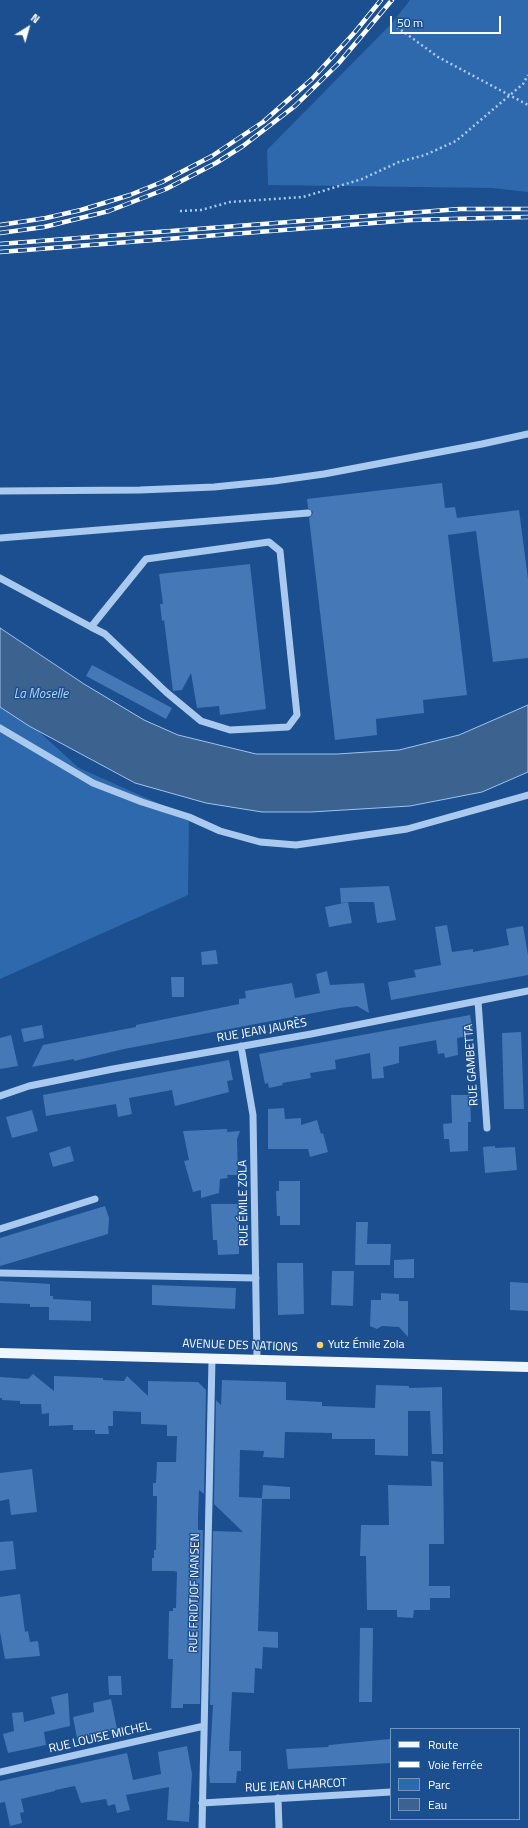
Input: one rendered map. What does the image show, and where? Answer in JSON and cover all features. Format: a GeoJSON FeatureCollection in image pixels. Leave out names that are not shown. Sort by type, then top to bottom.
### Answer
{"type":"FeatureCollection","features":[{"type":"Feature","properties":{"kind":"main road","name":"AVENUE DES NATIONS"},"geometry":{"type":"LineString","coordinates":[[0,1353],[528,1367]]}},
{"type":"Feature","properties":{"kind":"street"},"geometry":{"type":"LineString","coordinates":[[0,491],[140,490],[214,487],[274,481],[332,473],[528,434]]}},
{"type":"Feature","properties":{"kind":"street"},"geometry":{"type":"LineString","coordinates":[[0,538],[308,513]]}},
{"type":"Feature","properties":{"kind":"street"},"geometry":{"type":"LineString","coordinates":[[0,578],[91,627],[105,634],[166,692],[201,721],[230,730],[281,728],[288,727],[297,715],[280,551],[269,542],[146,558],[91,627]]}},
{"type":"Feature","properties":{"kind":"street"},"geometry":{"type":"LineString","coordinates":[[0,728],[93,783],[142,802],[189,817],[220,831],[260,842],[296,845],[407,829],[528,795]]}},
{"type":"Feature","properties":{"kind":"street","name":"RUE JEAN JAURÈS"},"geometry":{"type":"LineString","coordinates":[[0,1096],[29,1086],[528,991]]}},
{"type":"Feature","properties":{"kind":"street","name":"RUE GAMBETTA"},"geometry":{"type":"LineString","coordinates":[[478,1001],[487,1128]]}},
{"type":"Feature","properties":{"kind":"street","name":"RUE ÉMILE ZOLA"},"geometry":{"type":"LineString","coordinates":[[241,1046],[253,1116],[257,1360]]}},
{"type":"Feature","properties":{"kind":"street"},"geometry":{"type":"LineString","coordinates":[[0,1229],[95,1198]]}},
{"type":"Feature","properties":{"kind":"street"},"geometry":{"type":"LineString","coordinates":[[0,1273],[256,1278]]}},
{"type":"Feature","properties":{"kind":"street","name":"RUE FRIDTJOF NANSEN"},"geometry":{"type":"LineString","coordinates":[[202,1828],[212,1358]]}},
{"type":"Feature","properties":{"kind":"street","name":"RUE LOUISE MICHEL"},"geometry":{"type":"LineString","coordinates":[[0,1772],[204,1726]]}},
{"type":"Feature","properties":{"kind":"street","name":"RUE JEAN CHARCOT"},"geometry":{"type":"LineString","coordinates":[[202,1803],[390,1792]]}},
{"type":"Feature","properties":{"kind":"street"},"geometry":{"type":"LineString","coordinates":[[278,1798],[279,1828]]}},
{"type":"Feature","properties":{"kind":"path"},"geometry":{"type":"LineString","coordinates":[[397,27],[438,57],[528,105]]}},
{"type":"Feature","properties":{"kind":"path"},"geometry":{"type":"LineString","coordinates":[[180,211],[201,210],[230,202],[303,197],[362,179],[394,164],[425,155],[456,141],[523,84],[528,75]]}},
{"type":"Feature","properties":{"kind":"green space"},"geometry":{"type":"Polygon","coordinates":[[[410,0],[528,0],[528,192],[492,188],[268,185],[267,150],[392,23],[410,0]]]}},
{"type":"Feature","properties":{"kind":"green space"},"geometry":{"type":"Polygon","coordinates":[[[0,701],[15,710],[79,768],[189,817],[188,895],[0,979],[0,701]]]}},
{"type":"Feature","properties":{"kind":"water","name":"La Moselle"},"geometry":{"type":"Polygon","coordinates":[[[0,628],[84,684],[144,720],[178,735],[256,754],[337,754],[399,750],[459,735],[528,705],[528,772],[482,792],[410,806],[311,812],[262,812],[206,803],[135,783],[29,726],[0,707],[0,628]]]}},
{"type":"Feature","properties":{"kind":"building"},"geometry":{"type":"Polygon","coordinates":[[[442,483],[445,508],[455,507],[457,518],[519,510],[528,579],[528,658],[493,662],[476,531],[448,535],[467,695],[423,700],[424,713],[376,719],[377,735],[335,740],[309,518],[313,512],[308,508],[307,499],[442,483]]]}},
{"type":"Feature","properties":{"kind":"building"},"geometry":{"type":"Polygon","coordinates":[[[250,564],[266,709],[220,715],[219,706],[197,708],[191,673],[182,690],[173,691],[164,620],[162,621],[160,604],[163,604],[159,574],[250,564]]]}},
{"type":"Feature","properties":{"kind":"building"},"geometry":{"type":"Polygon","coordinates":[[[92,665],[172,708],[166,719],[86,676],[92,665]]]}},
{"type":"Feature","properties":{"kind":"building"},"geometry":{"type":"Polygon","coordinates":[[[389,886],[396,920],[377,923],[374,902],[341,903],[340,888],[389,886]]]}},
{"type":"Feature","properties":{"kind":"building"},"geometry":{"type":"Polygon","coordinates":[[[348,902],[352,923],[329,927],[325,907],[348,902]]]}},
{"type":"Feature","properties":{"kind":"building"},"geometry":{"type":"Polygon","coordinates":[[[447,925],[452,952],[473,949],[473,952],[509,945],[506,929],[523,926],[528,955],[528,975],[391,1000],[388,982],[416,977],[414,970],[441,965],[435,927],[447,925]]]}},
{"type":"Feature","properties":{"kind":"building"},"geometry":{"type":"Polygon","coordinates":[[[216,950],[218,964],[202,965],[201,952],[216,950]]]}},
{"type":"Feature","properties":{"kind":"building"},"geometry":{"type":"Polygon","coordinates":[[[327,971],[330,985],[364,983],[369,1013],[357,1006],[340,1008],[124,1049],[74,1061],[74,1059],[32,1067],[43,1045],[136,1027],[136,1025],[239,1004],[239,999],[246,998],[245,991],[292,983],[295,998],[320,993],[316,974],[327,971]]]}},
{"type":"Feature","properties":{"kind":"building"},"geometry":{"type":"Polygon","coordinates":[[[171,977],[184,977],[184,997],[172,997],[171,977]]]}},
{"type":"Feature","properties":{"kind":"building"},"geometry":{"type":"Polygon","coordinates":[[[470,1015],[474,1035],[457,1038],[458,1055],[445,1058],[444,1053],[438,1054],[436,1040],[399,1047],[399,1063],[383,1067],[384,1078],[372,1079],[370,1053],[335,1060],[336,1069],[310,1073],[311,1078],[282,1083],[283,1085],[269,1088],[268,1083],[265,1084],[259,1054],[470,1015]]]}},
{"type":"Feature","properties":{"kind":"building"},"geometry":{"type":"Polygon","coordinates":[[[42,1025],[44,1038],[24,1042],[21,1029],[42,1025]]]}},
{"type":"Feature","properties":{"kind":"building"},"geometry":{"type":"Polygon","coordinates":[[[521,1032],[524,1109],[504,1109],[502,1033],[521,1032]]]}},
{"type":"Feature","properties":{"kind":"building"},"geometry":{"type":"Polygon","coordinates":[[[11,1035],[18,1066],[0,1069],[0,1038],[11,1035]]]}},
{"type":"Feature","properties":{"kind":"building"},"geometry":{"type":"Polygon","coordinates":[[[229,1060],[233,1080],[227,1081],[229,1092],[175,1106],[172,1090],[129,1098],[132,1114],[118,1117],[116,1104],[46,1116],[43,1095],[229,1060]]]}},
{"type":"Feature","properties":{"kind":"building"},"geometry":{"type":"Polygon","coordinates":[[[451,1095],[470,1095],[471,1122],[468,1122],[468,1151],[450,1152],[449,1139],[444,1139],[443,1124],[452,1123],[451,1095]]]}},
{"type":"Feature","properties":{"kind":"building"},"geometry":{"type":"Polygon","coordinates":[[[284,1108],[285,1119],[301,1118],[301,1125],[317,1120],[321,1134],[323,1133],[328,1152],[310,1157],[308,1149],[268,1149],[268,1109],[284,1108]]]}},
{"type":"Feature","properties":{"kind":"building"},"geometry":{"type":"Polygon","coordinates":[[[32,1110],[38,1131],[12,1138],[6,1117],[32,1110]]]}},
{"type":"Feature","properties":{"kind":"building"},"geometry":{"type":"Polygon","coordinates":[[[227,1129],[227,1132],[240,1131],[237,1139],[238,1175],[227,1175],[228,1178],[220,1179],[219,1193],[201,1198],[201,1190],[193,1192],[184,1161],[189,1160],[183,1131],[227,1129]]]}},
{"type":"Feature","properties":{"kind":"building"},"geometry":{"type":"Polygon","coordinates":[[[70,1146],[74,1161],[53,1167],[49,1153],[70,1146]]]}},
{"type":"Feature","properties":{"kind":"building"},"geometry":{"type":"Polygon","coordinates":[[[495,1146],[495,1148],[515,1147],[517,1170],[485,1173],[483,1147],[495,1146]]]}},
{"type":"Feature","properties":{"kind":"building"},"geometry":{"type":"Polygon","coordinates":[[[279,1181],[300,1181],[300,1225],[280,1225],[280,1216],[277,1216],[276,1191],[279,1191],[279,1181]]]}},
{"type":"Feature","properties":{"kind":"building"},"geometry":{"type":"Polygon","coordinates":[[[211,1204],[239,1204],[239,1254],[218,1255],[217,1240],[213,1240],[211,1204]]]}},
{"type":"Feature","properties":{"kind":"building"},"geometry":{"type":"Polygon","coordinates":[[[105,1206],[109,1218],[108,1234],[0,1266],[0,1238],[105,1206]]]}},
{"type":"Feature","properties":{"kind":"building"},"geometry":{"type":"Polygon","coordinates":[[[356,1222],[368,1222],[367,1244],[391,1244],[390,1265],[355,1265],[356,1222]]]}},
{"type":"Feature","properties":{"kind":"building"},"geometry":{"type":"Polygon","coordinates":[[[414,1259],[414,1278],[394,1278],[394,1260],[414,1259]]]}},
{"type":"Feature","properties":{"kind":"building"},"geometry":{"type":"Polygon","coordinates":[[[277,1263],[303,1263],[304,1314],[278,1315],[277,1263]]]}},
{"type":"Feature","properties":{"kind":"building"},"geometry":{"type":"Polygon","coordinates":[[[332,1271],[354,1271],[353,1306],[331,1305],[332,1271]]]}},
{"type":"Feature","properties":{"kind":"building"},"geometry":{"type":"Polygon","coordinates":[[[0,1281],[50,1284],[50,1296],[53,1296],[53,1299],[91,1301],[91,1321],[49,1320],[49,1307],[30,1307],[30,1304],[0,1303],[0,1281]]]}},
{"type":"Feature","properties":{"kind":"building"},"geometry":{"type":"Polygon","coordinates":[[[510,1282],[528,1283],[528,1311],[510,1310],[510,1282]]]}},
{"type":"Feature","properties":{"kind":"building"},"geometry":{"type":"Polygon","coordinates":[[[152,1285],[236,1288],[235,1309],[152,1305],[152,1285]]]}},
{"type":"Feature","properties":{"kind":"building"},"geometry":{"type":"Polygon","coordinates":[[[381,1293],[399,1294],[399,1301],[408,1301],[408,1337],[399,1327],[382,1326],[377,1329],[370,1326],[371,1300],[381,1300],[381,1293]]]}},
{"type":"Feature","properties":{"kind":"building"},"geometry":{"type":"Polygon","coordinates":[[[33,1374],[54,1391],[54,1376],[103,1378],[103,1380],[124,1381],[127,1376],[148,1396],[148,1381],[198,1382],[206,1390],[204,1494],[199,1490],[198,1517],[198,1530],[203,1530],[200,1704],[183,1704],[183,1708],[171,1708],[173,1659],[168,1659],[169,1611],[173,1611],[173,1608],[176,1608],[177,1572],[152,1571],[152,1558],[154,1558],[154,1550],[156,1550],[157,1496],[153,1496],[153,1483],[156,1483],[157,1462],[176,1462],[177,1436],[167,1436],[167,1425],[141,1424],[141,1412],[113,1411],[113,1426],[108,1426],[109,1434],[95,1434],[95,1430],[73,1430],[73,1425],[49,1426],[49,1413],[42,1414],[41,1404],[20,1404],[20,1401],[2,1400],[2,1398],[0,1398],[0,1377],[28,1379],[33,1374]]]}},
{"type":"Feature","properties":{"kind":"building"},"geometry":{"type":"Polygon","coordinates":[[[222,1380],[286,1382],[286,1400],[322,1402],[322,1406],[375,1408],[376,1385],[409,1386],[409,1388],[442,1387],[443,1454],[432,1454],[430,1411],[408,1411],[408,1456],[375,1455],[375,1439],[332,1439],[332,1433],[285,1432],[284,1458],[263,1457],[264,1451],[240,1450],[239,1497],[262,1498],[263,1485],[290,1487],[290,1499],[262,1499],[258,1631],[278,1632],[278,1648],[263,1647],[262,1669],[255,1668],[254,1693],[232,1692],[229,1751],[241,1751],[241,1771],[237,1771],[236,1783],[210,1783],[209,1774],[213,1705],[210,1705],[213,1531],[243,1532],[214,1504],[216,1400],[221,1405],[222,1380]]]}},
{"type":"Feature","properties":{"kind":"building"},"geometry":{"type":"Polygon","coordinates":[[[431,1461],[443,1462],[444,1544],[429,1544],[429,1586],[450,1586],[450,1598],[430,1598],[430,1610],[414,1610],[413,1618],[397,1617],[397,1610],[367,1610],[366,1556],[360,1556],[361,1525],[389,1525],[388,1485],[432,1486],[431,1461]]]}},
{"type":"Feature","properties":{"kind":"building"},"geometry":{"type":"Polygon","coordinates":[[[32,1469],[37,1512],[11,1515],[9,1499],[0,1501],[0,1473],[32,1469]]]}},
{"type":"Feature","properties":{"kind":"building"},"geometry":{"type":"Polygon","coordinates":[[[13,1541],[16,1569],[0,1571],[0,1542],[13,1541]]]}},
{"type":"Feature","properties":{"kind":"building"},"geometry":{"type":"Polygon","coordinates":[[[20,1594],[25,1632],[28,1631],[30,1642],[38,1641],[40,1656],[5,1659],[0,1632],[0,1597],[20,1594]]]}},
{"type":"Feature","properties":{"kind":"building"},"geometry":{"type":"Polygon","coordinates":[[[360,1628],[373,1628],[372,1702],[359,1702],[360,1628]]]}},
{"type":"Feature","properties":{"kind":"building"},"geometry":{"type":"Polygon","coordinates":[[[108,1676],[121,1676],[122,1695],[109,1695],[108,1676]]]}},
{"type":"Feature","properties":{"kind":"building"},"geometry":{"type":"Polygon","coordinates":[[[68,1693],[70,1726],[44,1732],[46,1745],[8,1753],[3,1734],[14,1731],[12,1713],[23,1712],[24,1722],[55,1714],[51,1697],[68,1693]]]}},
{"type":"Feature","properties":{"kind":"building"},"geometry":{"type":"Polygon","coordinates":[[[111,1699],[117,1729],[77,1738],[73,1717],[94,1712],[93,1703],[111,1699]]]}},
{"type":"Feature","properties":{"kind":"building"},"geometry":{"type":"Polygon","coordinates":[[[390,1739],[390,1763],[288,1769],[286,1749],[328,1747],[329,1745],[390,1739]]]}},
{"type":"Feature","properties":{"kind":"building"},"geometry":{"type":"Polygon","coordinates":[[[187,1746],[192,1774],[189,1822],[167,1820],[169,1787],[126,1795],[130,1810],[117,1813],[115,1804],[108,1806],[106,1799],[81,1803],[75,1786],[55,1790],[21,1799],[24,1812],[20,1813],[22,1823],[10,1826],[5,1802],[0,1803],[0,1781],[127,1753],[133,1780],[161,1774],[158,1752],[187,1746]]]}},
{"type":"Feature","properties":{"kind":"railway"},"geometry":{"type":"LineString","coordinates":[[0,225],[46,218],[81,210],[130,195],[162,182],[212,156],[263,122],[312,79],[355,32],[381,0]]}},
{"type":"Feature","properties":{"kind":"railway"},"geometry":{"type":"LineString","coordinates":[[0,233],[44,227],[109,211],[166,189],[216,163],[243,146],[295,106],[338,64],[392,0]]}},
{"type":"Feature","properties":{"kind":"railway"},"geometry":{"type":"LineString","coordinates":[[0,244],[460,209],[528,209]]}},
{"type":"Feature","properties":{"kind":"railway"},"geometry":{"type":"LineString","coordinates":[[0,252],[412,220],[528,217]]}},
{"type":"Feature","properties":{"kind":"place","name":"Yutz Émile Zola"},"geometry":{"type":"Point","coordinates":[320,1345]}}]}
